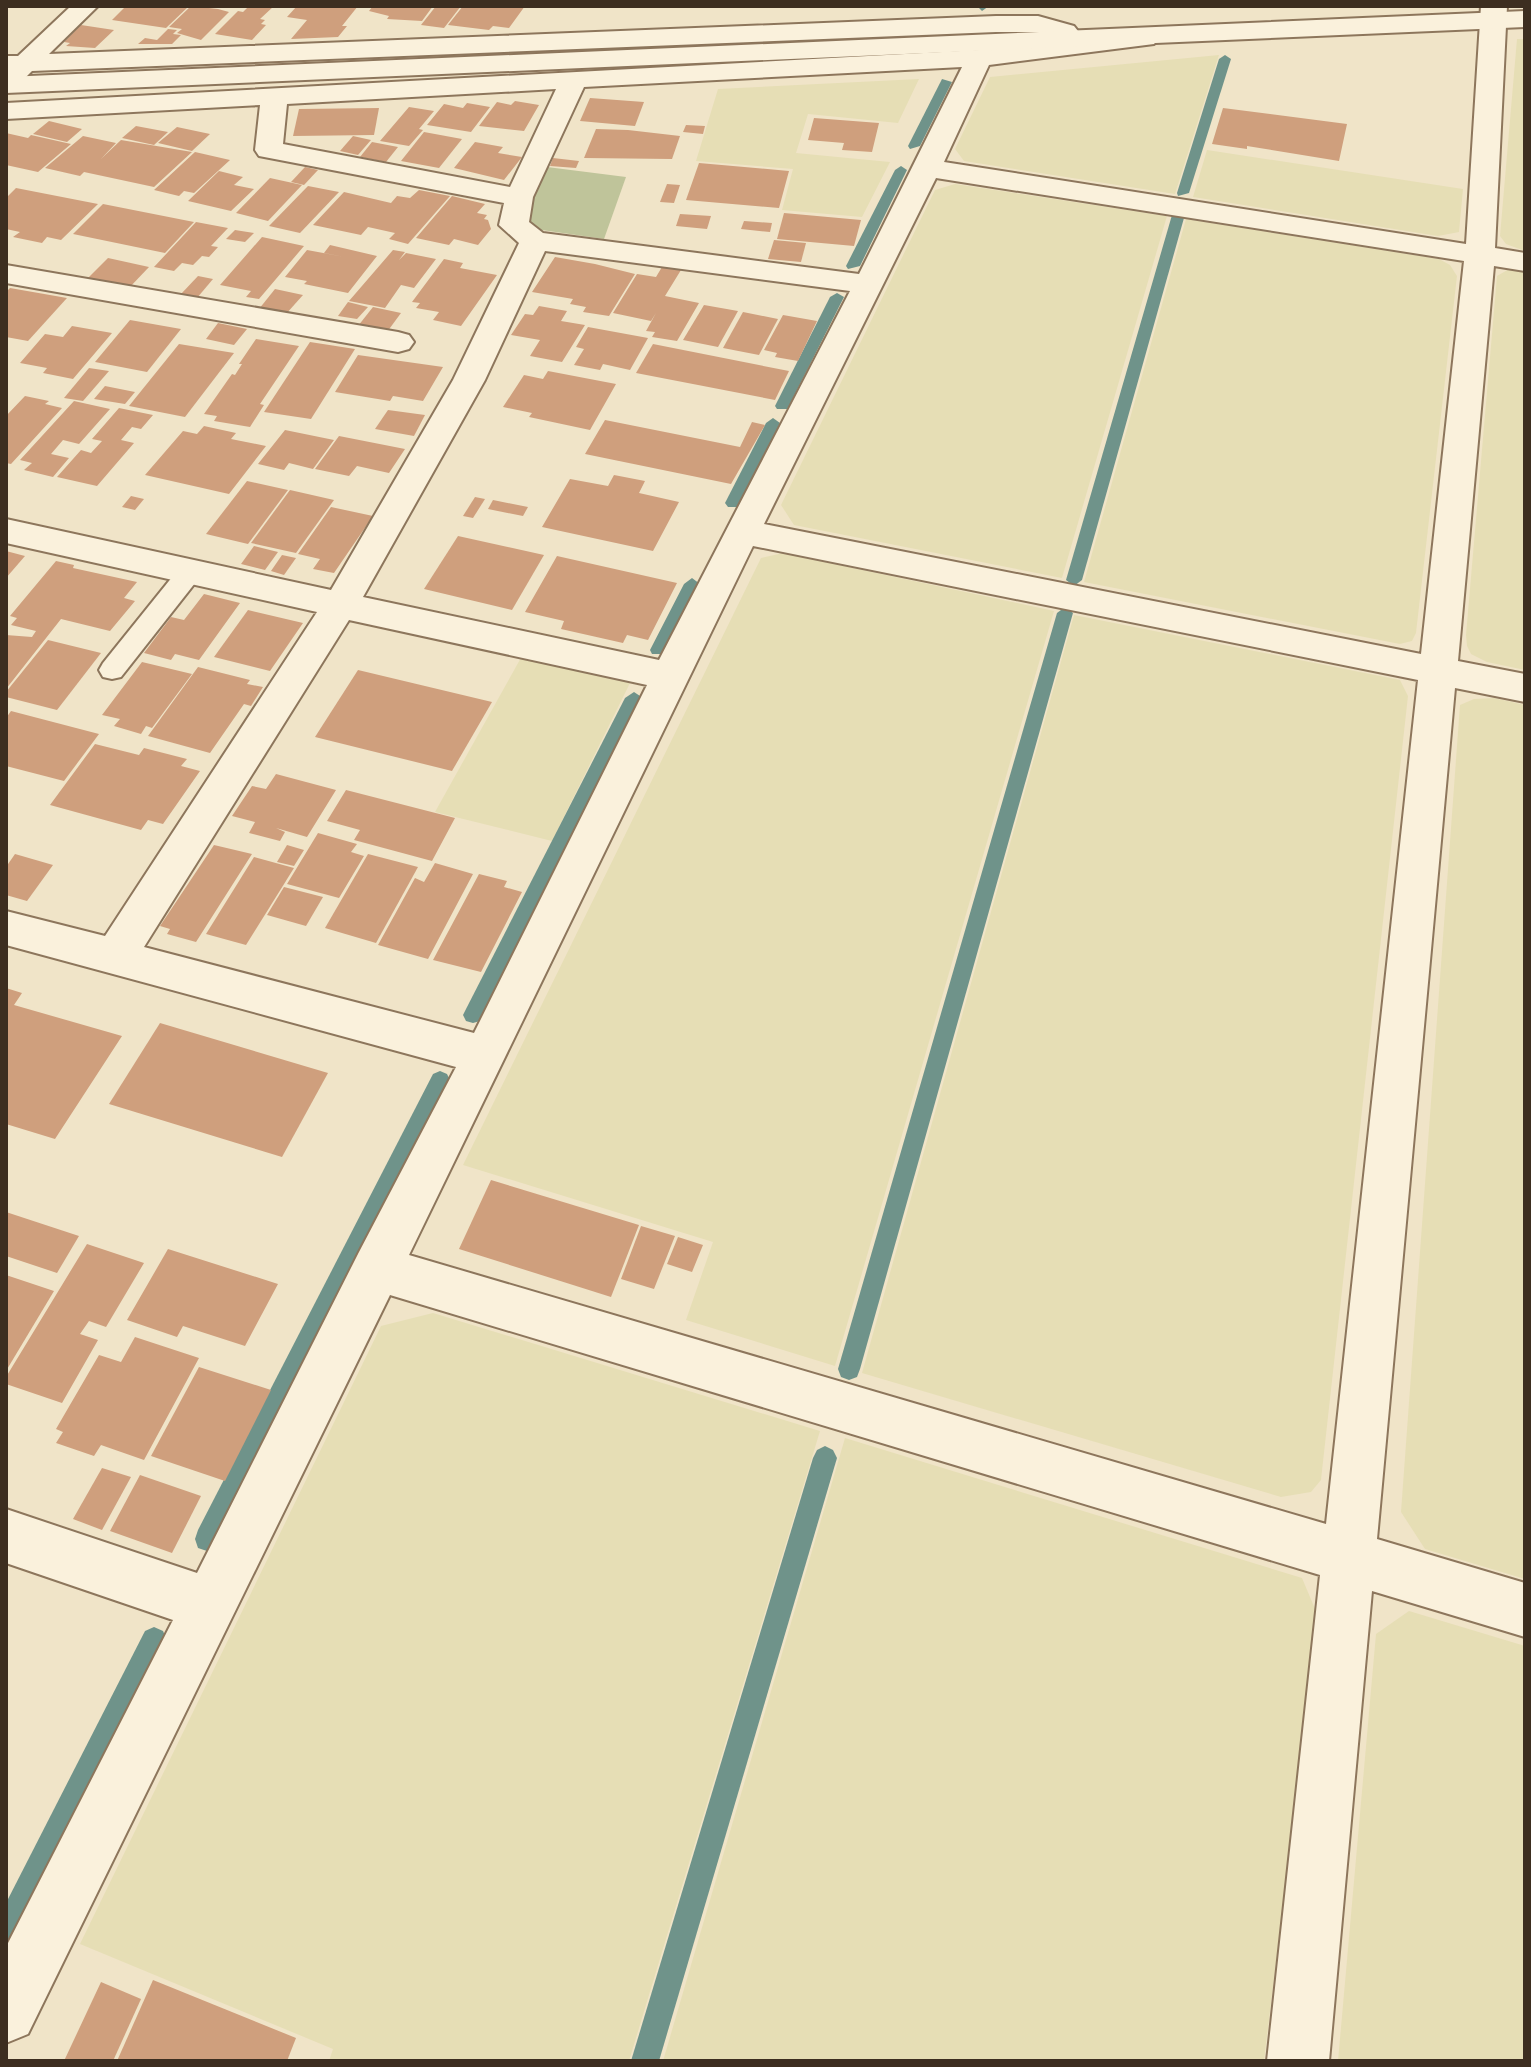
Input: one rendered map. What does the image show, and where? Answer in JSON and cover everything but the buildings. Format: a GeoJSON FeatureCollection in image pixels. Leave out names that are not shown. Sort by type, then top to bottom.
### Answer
{"type":"FeatureCollection","features":[{"type":"Feature","properties":{"kind":"street"},"geometry":{"type":"LineString","coordinates":[[11,73],[85,6]]}},
{"type":"Feature","properties":{"kind":"street"},"geometry":{"type":"LineString","coordinates":[[11,73],[413,67],[1217,31],[1494,13],[1525,19]]}},
{"type":"Feature","properties":{"kind":"street"},"geometry":{"type":"LineString","coordinates":[[1298,2061],[1480,255],[1494,13]]}},
{"type":"Feature","properties":{"kind":"street"},"geometry":{"type":"LineString","coordinates":[[11,73],[565,43],[1001,15],[1087,36]]}},
{"type":"Feature","properties":{"kind":"street"},"geometry":{"type":"LineString","coordinates":[[565,43],[576,18]]}},
{"type":"Feature","properties":{"kind":"street"},"geometry":{"type":"LineString","coordinates":[[6,111],[979,58],[1217,31]]}},
{"type":"Feature","properties":{"kind":"street"},"geometry":{"type":"LineString","coordinates":[[6,2012],[485,1055],[670,676],[927,168],[979,58]]}},
{"type":"Feature","properties":{"kind":"street"},"geometry":{"type":"LineString","coordinates":[[574,80],[519,197],[514,225],[535,241],[869,284]]}},
{"type":"Feature","properties":{"kind":"street"},"geometry":{"type":"LineString","coordinates":[[275,95],[269,150],[519,197]]}},
{"type":"Feature","properties":{"kind":"street"},"geometry":{"type":"LineString","coordinates":[[927,168],[1525,262]]}},
{"type":"Feature","properties":{"kind":"street"},"geometry":{"type":"LineString","coordinates":[[115,956],[340,605],[469,380],[535,241]]}},
{"type":"Feature","properties":{"kind":"street"},"geometry":{"type":"LineString","coordinates":[[6,274],[398,342]]}},
{"type":"Feature","properties":{"kind":"street"},"geometry":{"type":"LineString","coordinates":[[6,531],[670,676]]}},
{"type":"Feature","properties":{"kind":"street"},"geometry":{"type":"LineString","coordinates":[[744,532],[1525,688]]}},
{"type":"Feature","properties":{"kind":"street"},"geometry":{"type":"LineString","coordinates":[[6,928],[485,1055]]}},
{"type":"Feature","properties":{"kind":"street"},"geometry":{"type":"LineString","coordinates":[[376,1268],[1525,1610]]}},
{"type":"Feature","properties":{"kind":"street"},"geometry":{"type":"LineString","coordinates":[[6,1536],[210,1605]]}},
{"type":"Feature","properties":{"kind":"lane"},"geometry":{"type":"LineString","coordinates":[[112,670],[190,572]]}},
{"type":"Feature","properties":{"kind":"shaded area"},"geometry":{"type":"Polygon","coordinates":[[[1517,39],[1525,39],[1525,251],[1506,244],[1500,236],[1517,39]]]}},
{"type":"Feature","properties":{"kind":"shaded area"},"geometry":{"type":"Polygon","coordinates":[[[1219,55],[1175,194],[964,161],[955,149],[990,77],[1219,55]]]}},
{"type":"Feature","properties":{"kind":"shaded area"},"geometry":{"type":"Polygon","coordinates":[[[919,79],[898,123],[808,114],[796,153],[890,162],[862,217],[782,210],[793,169],[696,161],[718,89],[919,79]]]}},
{"type":"Feature","properties":{"kind":"shaded area"},"geometry":{"type":"Polygon","coordinates":[[[1207,150],[1463,189],[1459,232],[1438,236],[1193,197],[1207,150]]]}},
{"type":"Feature","properties":{"kind":"shaded area"},"geometry":{"type":"Polygon","coordinates":[[[955,184],[1167,216],[1062,578],[794,525],[781,505],[935,190],[955,184]]]}},
{"type":"Feature","properties":{"kind":"shaded area"},"geometry":{"type":"Polygon","coordinates":[[[1186,219],[1439,259],[1450,265],[1457,276],[1416,633],[1412,641],[1400,644],[1084,582],[1186,219]]]}},
{"type":"Feature","properties":{"kind":"shaded area"},"geometry":{"type":"Polygon","coordinates":[[[1511,268],[1525,269],[1525,670],[1487,662],[1471,654],[1466,635],[1497,276],[1511,268]]]}},
{"type":"Feature","properties":{"kind":"shaded area"},"geometry":{"type":"Polygon","coordinates":[[[783,553],[1054,611],[835,1366],[686,1320],[713,1242],[463,1165],[761,558],[783,553]]]}},
{"type":"Feature","properties":{"kind":"shaded area"},"geometry":{"type":"Polygon","coordinates":[[[1074,615],[1400,680],[1408,696],[1321,1480],[1311,1492],[1281,1497],[862,1373],[1074,615]]]}},
{"type":"Feature","properties":{"kind":"shaded area"},"geometry":{"type":"Polygon","coordinates":[[[522,656],[631,681],[552,841],[435,812],[522,656]]]}},
{"type":"Feature","properties":{"kind":"shaded area"},"geometry":{"type":"Polygon","coordinates":[[[1494,698],[1525,705],[1525,1579],[1425,1549],[1401,1512],[1460,705],[1474,699],[1494,698]]]}},
{"type":"Feature","properties":{"kind":"shaded area"},"geometry":{"type":"Polygon","coordinates":[[[433,1313],[820,1431],[629,2061],[329,2061],[333,2049],[80,1944],[381,1326],[433,1313]]]}},
{"type":"Feature","properties":{"kind":"shaded area"},"geometry":{"type":"Polygon","coordinates":[[[845,1438],[1302,1578],[1318,1616],[1264,2061],[663,2061],[845,1438]]]}},
{"type":"Feature","properties":{"kind":"shaded area"},"geometry":{"type":"Polygon","coordinates":[[[1409,1611],[1525,1646],[1525,2061],[1338,2061],[1376,1634],[1409,1611]]]}},
{"type":"Feature","properties":{"kind":"green space"},"geometry":{"type":"Polygon","coordinates":[[[547,167],[626,177],[604,239],[535,229],[526,218],[547,167]]]}},
{"type":"Feature","properties":{"kind":"waterway"},"geometry":{"type":"LineString","coordinates":[[1183,193],[1225,59]]}},
{"type":"Feature","properties":{"kind":"waterway"},"geometry":{"type":"LineString","coordinates":[[914,146],[946,82]]}},
{"type":"Feature","properties":{"kind":"waterway"},"geometry":{"type":"LineString","coordinates":[[853,266],[901,170]]}},
{"type":"Feature","properties":{"kind":"waterway"},"geometry":{"type":"LineString","coordinates":[[1074,580],[1177,218]]}},
{"type":"Feature","properties":{"kind":"waterway"},"geometry":{"type":"LineString","coordinates":[[782,406],[837,297]]}},
{"type":"Feature","properties":{"kind":"waterway"},"geometry":{"type":"LineString","coordinates":[[733,503],[773,423]]}},
{"type":"Feature","properties":{"kind":"waterway"},"geometry":{"type":"LineString","coordinates":[[658,650],[692,584]]}},
{"type":"Feature","properties":{"kind":"waterway"},"geometry":{"type":"LineString","coordinates":[[849,1369],[1065,613]]}},
{"type":"Feature","properties":{"kind":"waterway"},"geometry":{"type":"LineString","coordinates":[[473,1015],[634,698]]}},
{"type":"Feature","properties":{"kind":"waterway"},"geometry":{"type":"LineString","coordinates":[[207,1539],[440,1080]]}},
{"type":"Feature","properties":{"kind":"waterway"},"geometry":{"type":"LineString","coordinates":[[645,2061],[825,1458]]}},
{"type":"Feature","properties":{"kind":"waterway"},"geometry":{"type":"LineString","coordinates":[[6,1932],[154,1640]]}}]}
